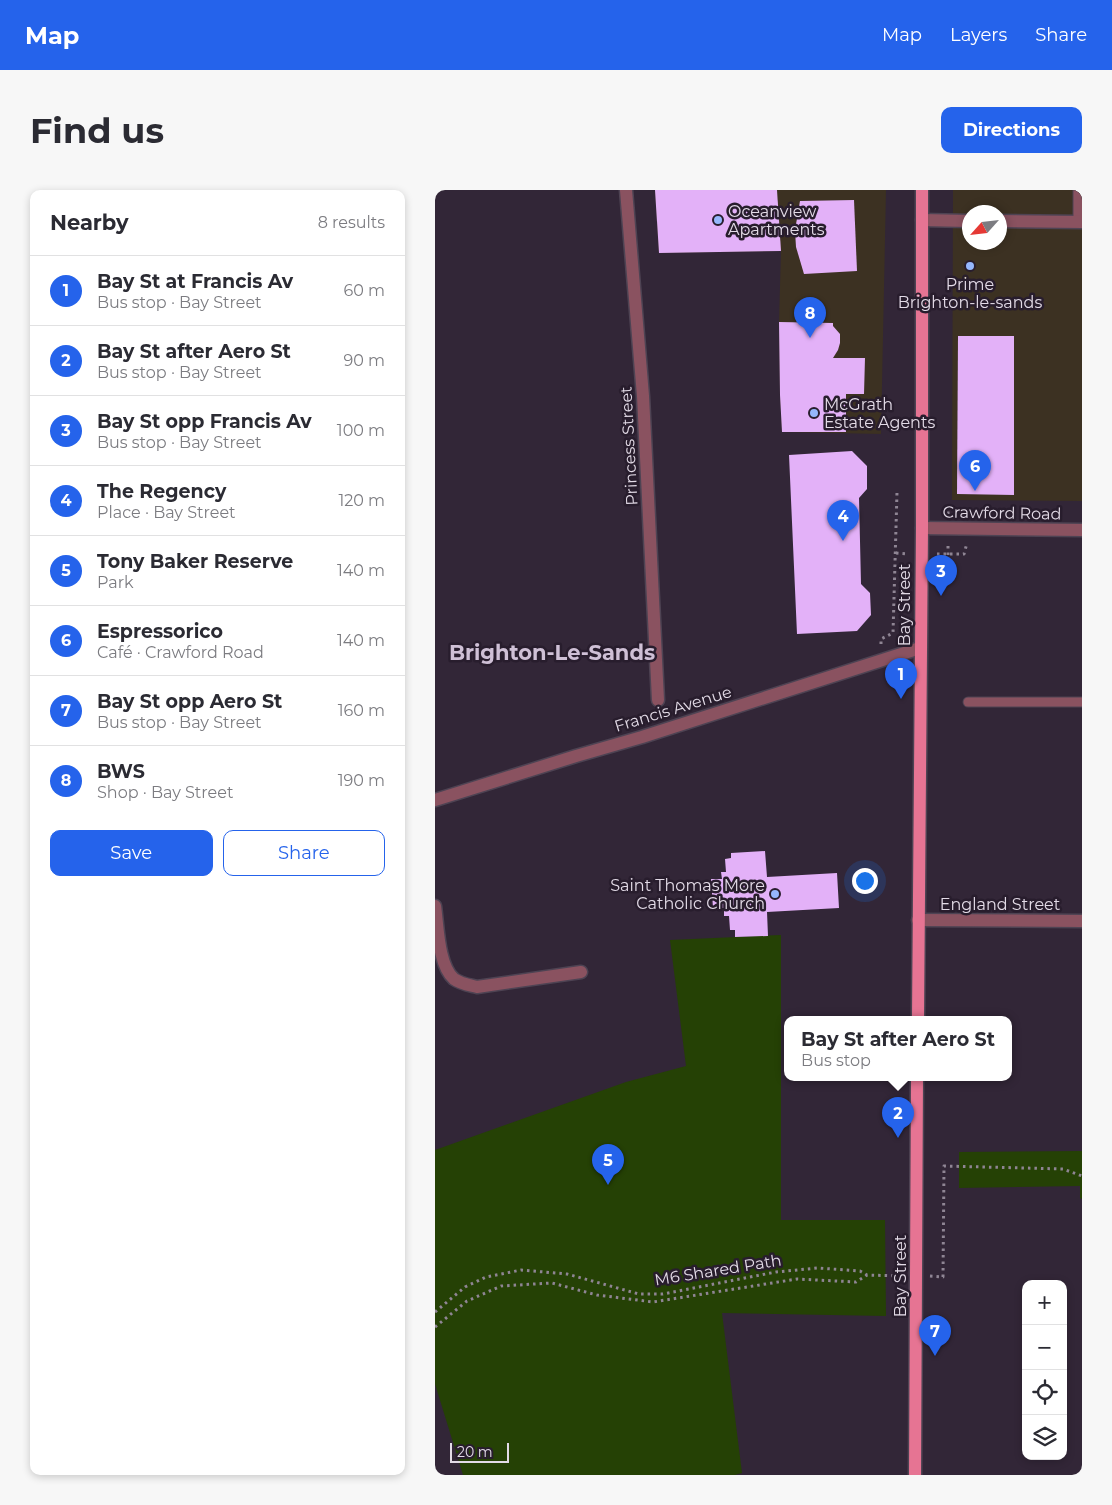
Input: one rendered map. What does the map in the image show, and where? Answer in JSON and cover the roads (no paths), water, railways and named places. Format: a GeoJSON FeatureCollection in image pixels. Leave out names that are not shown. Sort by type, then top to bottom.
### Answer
{"type":"FeatureCollection","features":[{"type":"Feature","properties":{"kind":"main road","name":"Bay Street"},"geometry":{"type":"LineString","coordinates":[[918,1016],[922,190]]}},
{"type":"Feature","properties":{"kind":"main road","name":"Bay Street"},"geometry":{"type":"LineString","coordinates":[[915,1475],[917,1081]]}},
{"type":"Feature","properties":{"kind":"street","name":"Princess Street"},"geometry":{"type":"LineString","coordinates":[[625,190],[643,396],[658,700]]}},
{"type":"Feature","properties":{"kind":"street"},"geometry":{"type":"LineString","coordinates":[[922,220],[962,221]]}},
{"type":"Feature","properties":{"kind":"street"},"geometry":{"type":"LineString","coordinates":[[1007,221],[1080,222]]}},
{"type":"Feature","properties":{"kind":"street","name":"Crawford Road"},"geometry":{"type":"LineString","coordinates":[[921,528],[1082,530]]}},
{"type":"Feature","properties":{"kind":"street","name":"Francis Avenue"},"geometry":{"type":"LineString","coordinates":[[435,800],[920,648]]}},
{"type":"Feature","properties":{"kind":"street"},"geometry":{"type":"LineString","coordinates":[[435,906],[442,956],[446,968],[454,979],[466,985],[477,987],[581,972]]}},
{"type":"Feature","properties":{"kind":"street","name":"England Street"},"geometry":{"type":"LineString","coordinates":[[918,920],[1082,921]]}},
{"type":"Feature","properties":{"kind":"lane"},"geometry":{"type":"LineString","coordinates":[[1078,190],[1080,222]]}},
{"type":"Feature","properties":{"kind":"lane"},"geometry":{"type":"LineString","coordinates":[[968,702],[1082,702]]}},
{"type":"Feature","properties":{"kind":"place","name":"Oceanview Apartments"},"geometry":{"type":"Point","coordinates":[718,220]}},
{"type":"Feature","properties":{"kind":"place","name":"Prime Brighton-le-sands"},"geometry":{"type":"Point","coordinates":[970,266]}},
{"type":"Feature","properties":{"kind":"place","name":"BWS"},"geometry":{"type":"Point","coordinates":[810,338]}},
{"type":"Feature","properties":{"kind":"place","name":"McGrath Estate Agents"},"geometry":{"type":"Point","coordinates":[814,413]}},
{"type":"Feature","properties":{"kind":"place","name":"Espressorico"},"geometry":{"type":"Point","coordinates":[975,491]}},
{"type":"Feature","properties":{"kind":"place","name":"The Regency"},"geometry":{"type":"Point","coordinates":[843,541]}},
{"type":"Feature","properties":{"kind":"place","name":"Bay St opp Francis Av"},"geometry":{"type":"Point","coordinates":[941,596]}},
{"type":"Feature","properties":{"kind":"place","name":"Bay St at Francis Av"},"geometry":{"type":"Point","coordinates":[901,699]}},
{"type":"Feature","properties":{"kind":"place","name":"Saint Thomas More Catholic Church"},"geometry":{"type":"Point","coordinates":[775,894]}},
{"type":"Feature","properties":{"kind":"place","name":"Bay St after Aero St"},"geometry":{"type":"Point","coordinates":[898,1138]}},
{"type":"Feature","properties":{"kind":"place","name":"Tony Baker Reserve"},"geometry":{"type":"Point","coordinates":[608,1185]}},
{"type":"Feature","properties":{"kind":"place","name":"Bay St opp Aero St"},"geometry":{"type":"Point","coordinates":[935,1356]}},
{"type":"Feature","properties":{"kind":"district","name":"Brighton-Le-Sands"},"geometry":{"type":"Point","coordinates":[552,652]}}]}
